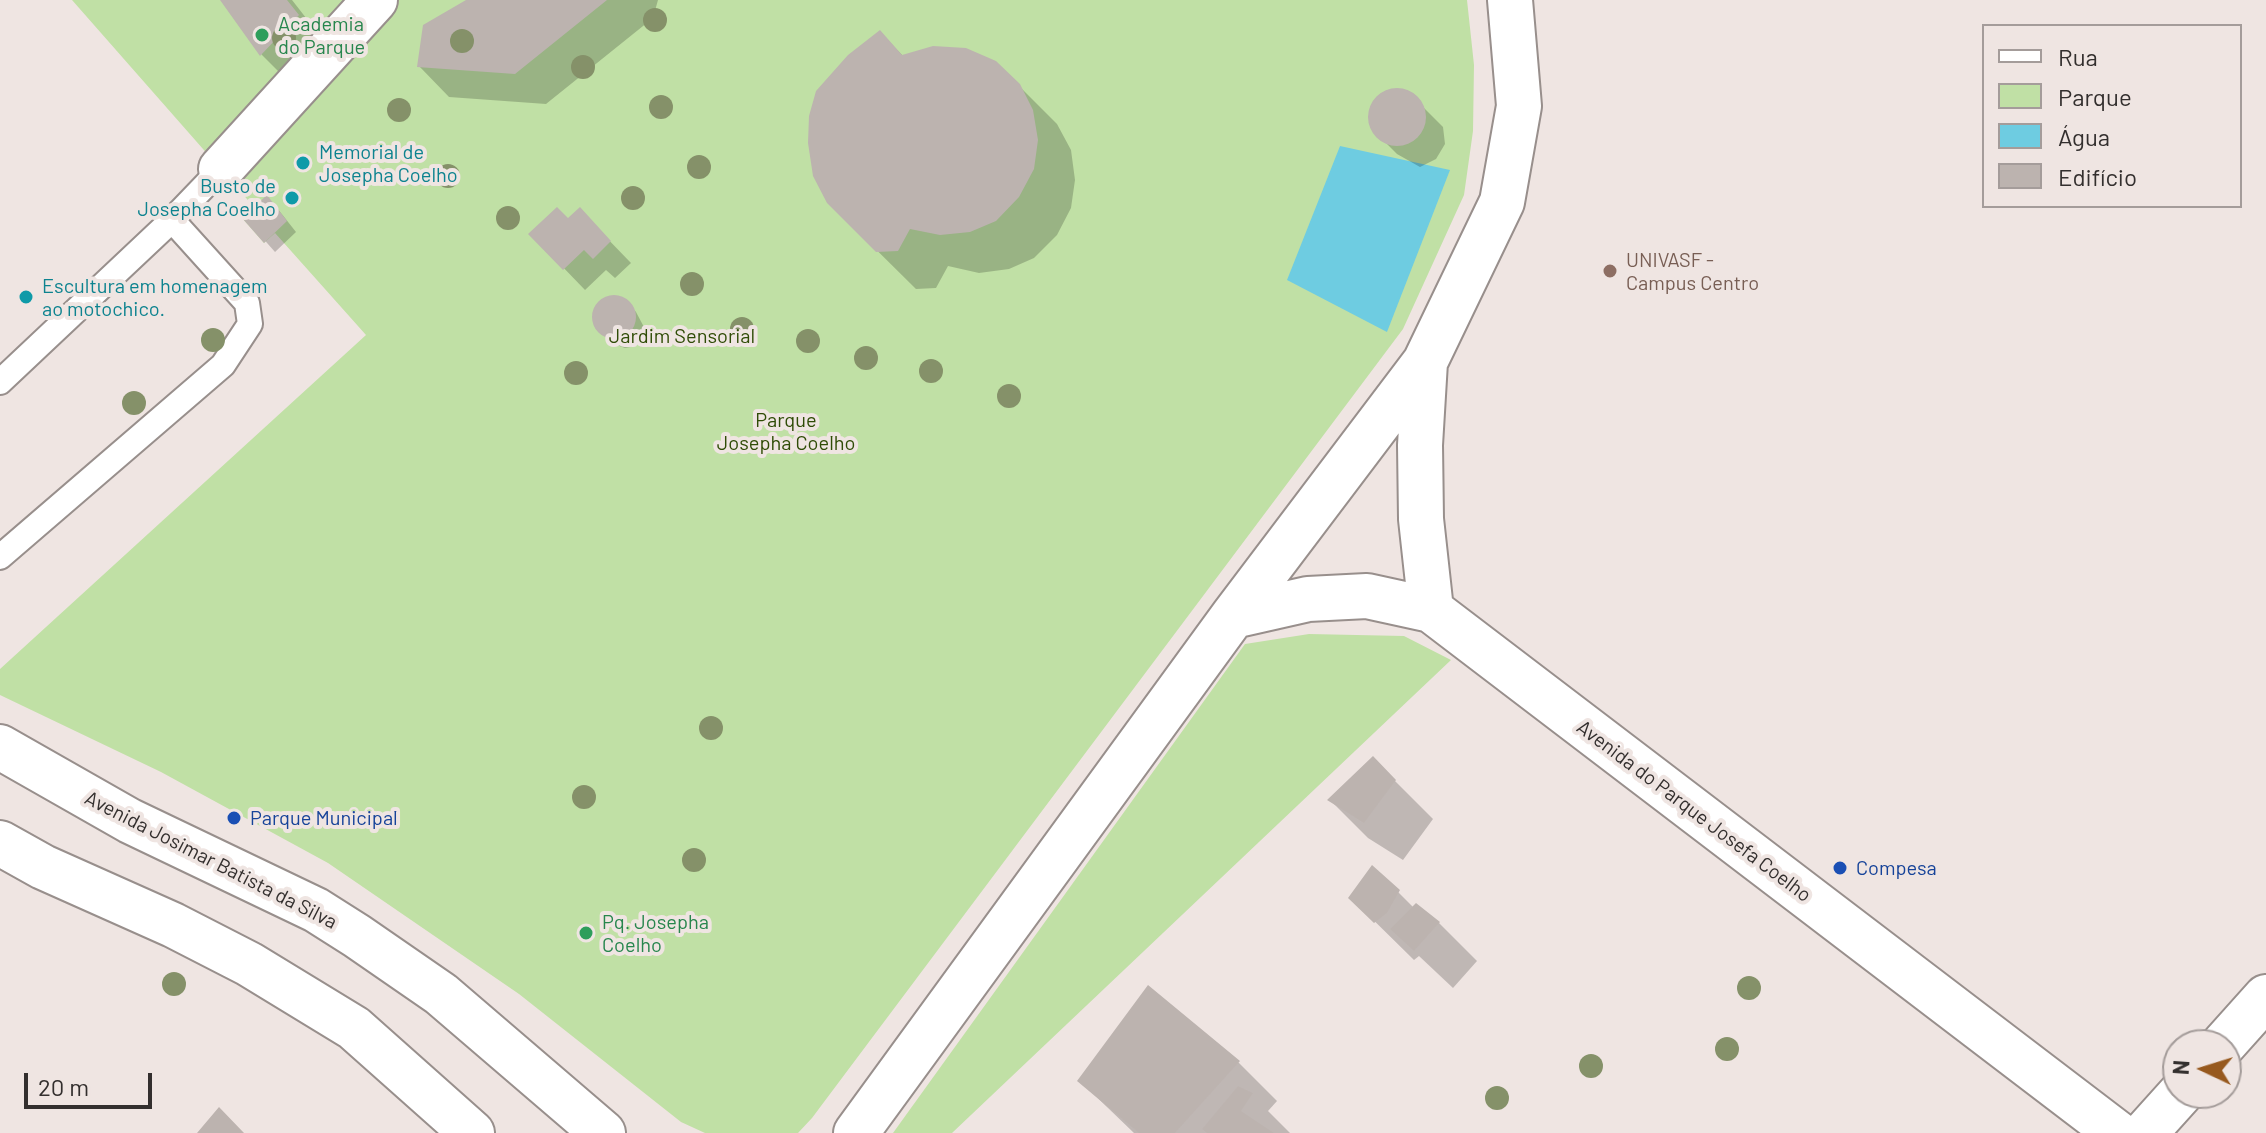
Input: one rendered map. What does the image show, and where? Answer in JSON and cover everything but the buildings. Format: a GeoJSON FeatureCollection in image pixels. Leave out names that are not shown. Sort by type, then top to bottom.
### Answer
{"type":"FeatureCollection","features":[{"type":"Feature","properties":{"kind":"main road"},"geometry":{"type":"LineString","coordinates":[[221,169],[375,0]]}},
{"type":"Feature","properties":{"kind":"main road"},"geometry":{"type":"LineString","coordinates":[[856,1133],[1233,616],[1425,362],[1502,202],[1519,106],[1510,0]]}},
{"type":"Feature","properties":{"kind":"main road"},"geometry":{"type":"LineString","coordinates":[[1425,362],[1420,445],[1421,519],[1431,610]]}},
{"type":"Feature","properties":{"kind":"main road","name":"Avenida do Parque Josefa Coelho"},"geometry":{"type":"LineString","coordinates":[[1233,616],[1308,599],[1367,596],[1431,610],[2117,1133]]}},
{"type":"Feature","properties":{"kind":"main road","name":"Avenida Josimar Batista da Silva"},"geometry":{"type":"LineString","coordinates":[[0,747],[130,821],[316,910],[357,936],[441,994],[603,1133]]}},
{"type":"Feature","properties":{"kind":"main road"},"geometry":{"type":"LineString","coordinates":[[0,843],[43,867],[173,925],[249,964],[354,1028],[472,1133]]}},
{"type":"Feature","properties":{"kind":"main road"},"geometry":{"type":"LineString","coordinates":[[2237,1029],[2266,997]]}},
{"type":"Feature","properties":{"kind":"main road"},"geometry":{"type":"LineString","coordinates":[[2145,1133],[2167,1109]]}},
{"type":"Feature","properties":{"kind":"lane"},"geometry":{"type":"LineString","coordinates":[[0,382],[172,220],[221,169]]}},
{"type":"Feature","properties":{"kind":"lane"},"geometry":{"type":"LineString","coordinates":[[0,557],[223,365],[250,324],[247,303],[172,220]]}},
{"type":"Feature","properties":{"kind":"green space","name":"Parque Josepha Coelho"},"geometry":{"type":"Polygon","coordinates":[[[72,0],[1467,0],[1474,65],[1473,131],[1464,195],[1403,329],[812,1118],[798,1133],[705,1133],[681,1122],[519,994],[328,863],[161,772],[0,695],[0,669],[366,335],[275,233],[264,243],[242,218],[254,207],[72,0]]]}},
{"type":"Feature","properties":{"kind":"green space"},"geometry":{"type":"Polygon","coordinates":[[[1309,634],[1404,636],[1451,660],[952,1133],[893,1133],[1245,644],[1309,634]]]}},
{"type":"Feature","properties":{"kind":"water"},"geometry":{"type":"Polygon","coordinates":[[[1340,146],[1450,170],[1387,332],[1287,280],[1340,146]]]}},
{"type":"Feature","properties":{"kind":"place","name":"Academia do Parque"},"geometry":{"type":"Point","coordinates":[262,35]}},
{"type":"Feature","properties":{"kind":"place","name":"Memorial de Josepha Coelho"},"geometry":{"type":"Point","coordinates":[303,163]}},
{"type":"Feature","properties":{"kind":"place","name":"Busto de Josepha Coelho"},"geometry":{"type":"Point","coordinates":[292,198]}},
{"type":"Feature","properties":{"kind":"place","name":"UNIVASF - Campus Centro"},"geometry":{"type":"Point","coordinates":[1610,271]}},
{"type":"Feature","properties":{"kind":"place","name":"Escultura em homenagem ao motochico."},"geometry":{"type":"Point","coordinates":[26,297]}},
{"type":"Feature","properties":{"kind":"place","name":"Parque Municipal"},"geometry":{"type":"Point","coordinates":[234,818]}},
{"type":"Feature","properties":{"kind":"place","name":"Compesa"},"geometry":{"type":"Point","coordinates":[1840,868]}},
{"type":"Feature","properties":{"kind":"place","name":"Pq. Josepha Coelho"},"geometry":{"type":"Point","coordinates":[586,933]}},
{"type":"Feature","properties":{"kind":"park label","name":"Jardim Sensorial"},"geometry":{"type":"Point","coordinates":[682,336]}}]}
